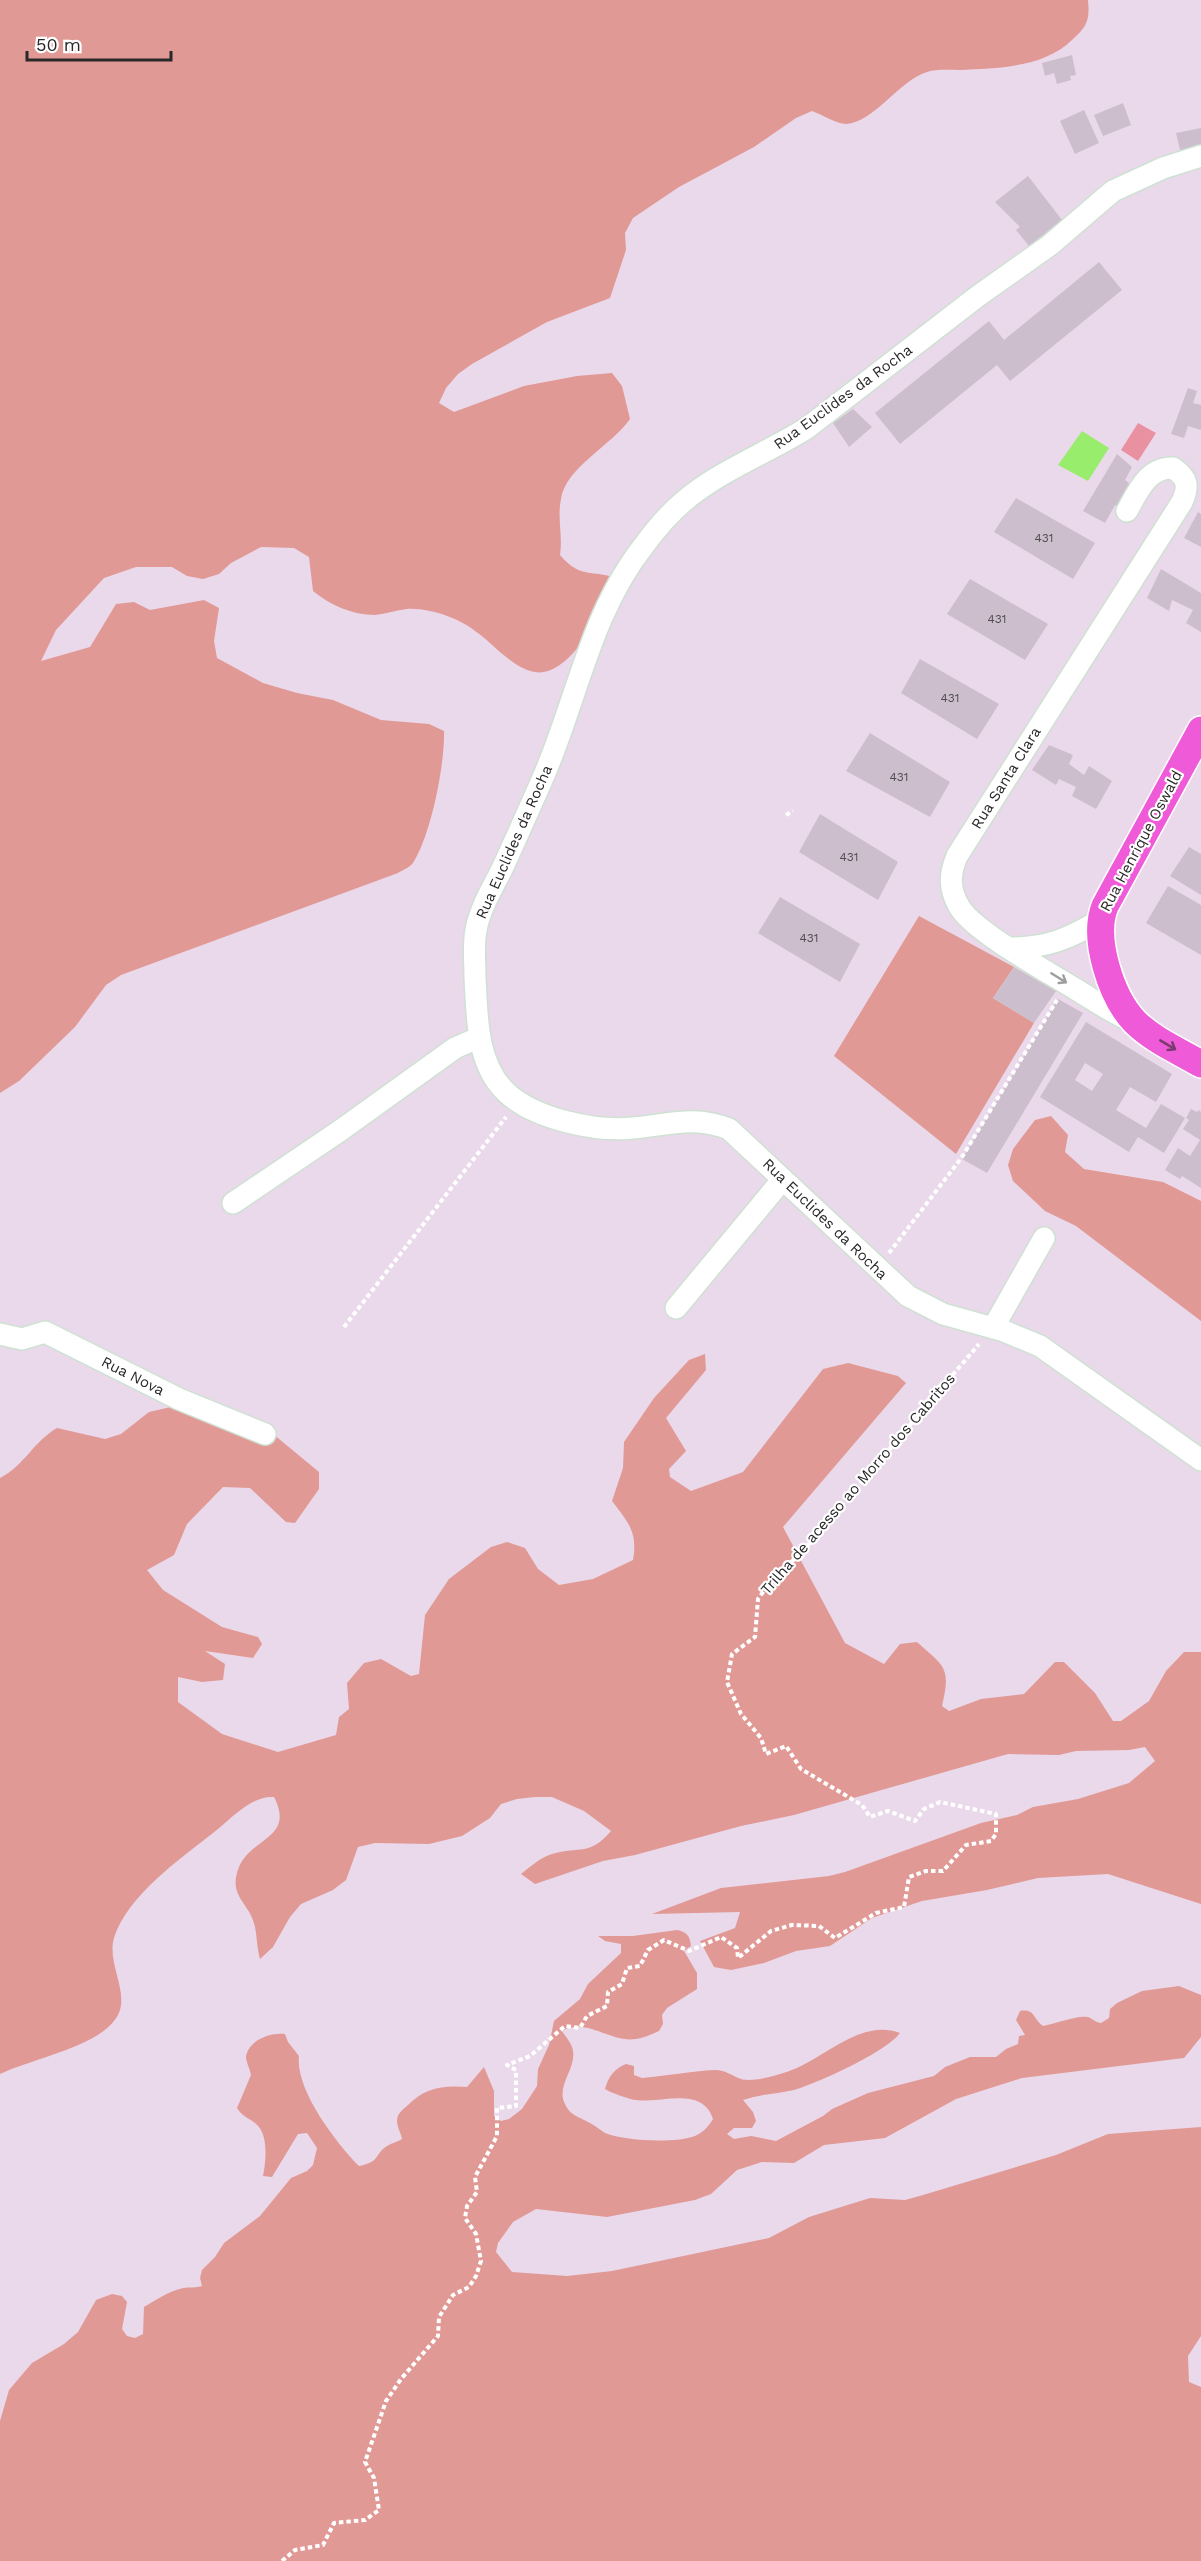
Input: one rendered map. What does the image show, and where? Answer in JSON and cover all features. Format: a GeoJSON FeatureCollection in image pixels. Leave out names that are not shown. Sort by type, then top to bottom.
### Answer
{"type":"FeatureCollection","features":[{"type":"Feature","properties":{"kind":"main road","name":"Rua Henrique Oswald"},"geometry":{"type":"LineString","coordinates":[[1137,1023],[1128,1013],[1110,974],[1100,939],[1100,920],[1105,906],[1201,730]]}},
{"type":"Feature","properties":{"kind":"main road","name":"Rua Santa Clara"},"geometry":{"type":"LineString","coordinates":[[1137,1023],[1201,1064]]}},
{"type":"Feature","properties":{"kind":"street","name":"Rua Euclides da Rocha"},"geometry":{"type":"LineString","coordinates":[[1201,156],[1163,168],[1113,192],[1050,245],[807,428],[722,476],[684,501],[645,544],[627,568],[599,622],[559,740],[484,904],[476,927],[474,949],[480,1037],[487,1066],[498,1083],[518,1102],[568,1121],[614,1129],[691,1120],[714,1123],[729,1129],[896,1287],[925,1306],[943,1314],[993,1328],[1040,1346],[1201,1460]]}},
{"type":"Feature","properties":{"kind":"street","name":"Rua Santa Clara"},"geometry":{"type":"LineString","coordinates":[[1127,511],[1154,472],[1163,468],[1173,468],[1182,474],[1188,488],[1182,502],[963,846],[952,867],[950,878],[952,892],[961,910],[975,925],[1066,983],[1137,1023]]}},
{"type":"Feature","properties":{"kind":"street","name":"Rua Henrique Oswald"},"geometry":{"type":"LineString","coordinates":[[1009,948],[1034,948],[1054,943],[1100,920]]}},
{"type":"Feature","properties":{"kind":"street"},"geometry":{"type":"LineString","coordinates":[[233,1203],[341,1130],[455,1048],[480,1037]]}},
{"type":"Feature","properties":{"kind":"street"},"geometry":{"type":"LineString","coordinates":[[676,1308],[783,1179]]}},
{"type":"Feature","properties":{"kind":"street"},"geometry":{"type":"LineString","coordinates":[[993,1328],[1044,1238]]}},
{"type":"Feature","properties":{"kind":"street","name":"Rua Nova"},"geometry":{"type":"LineString","coordinates":[[0,1334],[22,1339],[45,1332],[179,1399],[265,1434]]}},
{"type":"Feature","properties":{"kind":"path"},"geometry":{"type":"LineString","coordinates":[[786,815],[793,811]]}},
{"type":"Feature","properties":{"kind":"path"},"geometry":{"type":"LineString","coordinates":[[877,1268],[962,1158],[1066,983]]}},
{"type":"Feature","properties":{"kind":"path"},"geometry":{"type":"LineString","coordinates":[[344,1327],[518,1102]]}},
{"type":"Feature","properties":{"kind":"path","name":"Trilha de acesso ao Morro dos Cabritos"},"geometry":{"type":"LineString","coordinates":[[282,2561],[295,2550],[323,2545],[334,2523],[365,2520],[379,2510],[374,2478],[365,2462],[386,2401],[401,2379],[438,2336],[439,2317],[453,2295],[469,2287],[482,2261],[476,2234],[465,2218],[466,2206],[477,2192],[475,2177],[498,2136],[497,2108],[516,2106],[514,2098],[516,2070],[507,2065],[530,2056],[565,2026],[580,2028],[587,2016],[607,2006],[608,1992],[622,1984],[627,1968],[640,1966],[648,1950],[664,1941],[689,1951],[721,1937],[737,1948],[738,1958],[771,1931],[792,1925],[819,1926],[835,1938],[876,1913],[903,1907],[909,1876],[926,1870],[944,1871],[966,1845],[991,1841],[996,1833],[996,1814],[940,1802],[924,1809],[915,1821],[888,1811],[870,1817],[862,1806],[801,1769],[786,1746],[766,1754],[761,1737],[741,1714],[727,1683],[732,1654],[755,1637],[758,1599],[771,1581],[803,1551],[993,1328]]}},
{"type":"Feature","properties":{"kind":"shaded area"},"geometry":{"type":"Polygon","coordinates":[[[0,0],[1088,0],[1089,7],[1088,18],[1081,31],[1048,56],[1004,67],[927,72],[906,84],[877,109],[857,122],[842,124],[812,111],[796,118],[754,147],[679,187],[633,218],[625,233],[626,250],[610,298],[547,322],[472,364],[458,374],[446,388],[439,403],[454,412],[524,386],[577,376],[612,373],[622,386],[630,419],[571,477],[561,499],[560,513],[560,555],[582,571],[621,580],[580,645],[559,666],[538,672],[518,666],[469,627],[438,613],[411,609],[375,615],[342,608],[313,591],[309,557],[294,548],[261,547],[231,563],[219,574],[203,579],[187,576],[172,567],[136,567],[104,578],[56,630],[41,661],[90,647],[116,604],[134,602],[150,610],[204,600],[219,608],[214,641],[217,658],[263,683],[333,700],[381,720],[429,724],[444,731],[436,799],[420,851],[408,867],[398,873],[121,975],[106,985],[75,1027],[19,1081],[0,1093],[0,0]]]}},
{"type":"Feature","properties":{"kind":"shaded area"},"geometry":{"type":"Polygon","coordinates":[[[1138,423],[1156,433],[1138,461],[1121,450],[1138,423]]]}},
{"type":"Feature","properties":{"kind":"shaded area"},"geometry":{"type":"Polygon","coordinates":[[[1082,431],[1109,448],[1088,481],[1058,465],[1082,431]]]}},
{"type":"Feature","properties":{"kind":"shaded area"},"geometry":{"type":"Polygon","coordinates":[[[919,916],[1014,967],[993,998],[1034,1023],[956,1154],[834,1056],[919,916]]]}},
{"type":"Feature","properties":{"kind":"shaded area"},"geometry":{"type":"Polygon","coordinates":[[[1051,1116],[1068,1135],[1065,1152],[1084,1169],[1163,1182],[1201,1201],[1201,1321],[1076,1226],[1045,1211],[1013,1181],[1008,1165],[1013,1149],[1035,1120],[1051,1116]]]}},
{"type":"Feature","properties":{"kind":"shaded area"},"geometry":{"type":"Polygon","coordinates":[[[705,1354],[706,1370],[666,1418],[686,1451],[669,1469],[670,1477],[691,1491],[743,1472],[823,1369],[848,1363],[898,1376],[906,1383],[783,1527],[845,1643],[884,1664],[900,1644],[917,1642],[940,1663],[943,1669],[946,1683],[942,1706],[949,1711],[981,1699],[1024,1694],[1055,1662],[1064,1662],[1095,1693],[1113,1721],[1121,1721],[1149,1701],[1166,1671],[1184,1652],[1201,1652],[1201,1904],[1108,1874],[1038,1878],[987,1890],[922,1901],[872,1918],[830,1946],[796,1951],[764,1963],[731,1970],[714,1967],[700,1941],[735,1928],[740,1912],[652,1914],[721,1888],[829,1876],[845,1872],[981,1823],[1017,1815],[1033,1807],[1078,1799],[1129,1783],[1155,1761],[1145,1747],[1129,1750],[1076,1751],[1059,1755],[1008,1754],[794,1815],[603,1861],[535,1884],[521,1874],[536,1862],[552,1854],[590,1847],[604,1839],[611,1831],[584,1811],[552,1797],[517,1799],[501,1804],[490,1818],[462,1836],[429,1844],[375,1843],[358,1847],[346,1880],[333,1890],[301,1904],[290,1917],[273,1947],[260,1959],[255,1927],[249,1911],[237,1893],[236,1877],[245,1857],[276,1829],[279,1821],[279,1811],[274,1797],[265,1797],[241,1809],[185,1854],[142,1893],[130,1908],[114,1938],[113,1959],[121,1992],[121,2002],[114,2021],[105,2030],[78,2045],[0,2074],[0,1478],[16,1467],[49,1433],[57,1428],[105,1439],[121,1434],[149,1412],[175,1406],[273,1434],[319,1472],[319,1489],[295,1523],[286,1522],[250,1488],[223,1487],[187,1524],[174,1555],[147,1570],[163,1590],[222,1627],[258,1637],[262,1644],[253,1658],[205,1651],[225,1664],[223,1680],[202,1682],[178,1677],[178,1702],[222,1734],[278,1752],[336,1735],[339,1717],[349,1709],[347,1683],[364,1663],[381,1659],[411,1676],[419,1674],[425,1615],[449,1579],[491,1547],[507,1542],[525,1548],[538,1569],[559,1585],[593,1579],[633,1560],[633,1535],[612,1501],[623,1468],[624,1442],[654,1398],[689,1360],[705,1354]]]}},
{"type":"Feature","properties":{"kind":"shaded area"},"geometry":{"type":"Polygon","coordinates":[[[677,1930],[686,1933],[690,1940],[691,1946],[684,1951],[697,1973],[697,1989],[667,2008],[662,2015],[663,2024],[659,2031],[642,2038],[626,2039],[589,2028],[571,2027],[562,2031],[571,2045],[573,2054],[563,2090],[565,2104],[572,2114],[614,2136],[636,2139],[683,2139],[702,2132],[713,2119],[708,2109],[700,2102],[690,2099],[636,2100],[605,2089],[612,2074],[626,2064],[634,2066],[634,2075],[642,2078],[719,2070],[741,2079],[754,2080],[799,2067],[860,2034],[873,2030],[900,2033],[867,2058],[819,2081],[794,2090],[743,2100],[753,2112],[756,2121],[752,2128],[734,2128],[727,2134],[734,2139],[751,2136],[776,2141],[832,2109],[868,2093],[934,2076],[945,2067],[970,2057],[996,2057],[1006,2049],[1018,2044],[1019,2036],[1025,2035],[1016,2020],[1020,2011],[1029,2011],[1043,2026],[1083,2017],[1101,2023],[1109,2018],[1110,2009],[1117,2003],[1142,1991],[1179,1986],[1201,1995],[1201,2037],[1184,2058],[1022,2078],[956,2099],[885,2138],[824,2145],[794,2163],[762,2162],[737,2170],[711,2194],[695,2200],[607,2217],[536,2209],[513,2222],[498,2243],[496,2252],[512,2272],[567,2276],[612,2271],[769,2238],[809,2217],[870,2198],[905,2200],[1056,2155],[1108,2134],[1201,2127],[1201,2336],[1188,2356],[1189,2382],[1201,2387],[1201,2561],[0,2561],[0,2421],[9,2390],[32,2363],[64,2344],[78,2332],[96,2300],[112,2294],[122,2296],[127,2302],[122,2329],[127,2336],[135,2338],[143,2334],[144,2307],[178,2289],[202,2286],[200,2278],[202,2270],[215,2257],[224,2243],[260,2216],[291,2178],[307,2171],[313,2165],[317,2148],[307,2133],[298,2134],[272,2177],[263,2176],[266,2150],[264,2137],[257,2124],[237,2108],[251,2075],[246,2057],[251,2046],[261,2038],[273,2034],[285,2034],[299,2056],[299,2069],[310,2099],[339,2144],[359,2166],[371,2162],[387,2146],[402,2139],[397,2123],[398,2116],[413,2100],[434,2089],[467,2087],[484,2067],[494,2091],[494,2116],[501,2121],[509,2119],[522,2109],[537,2086],[538,2069],[549,2045],[554,2021],[580,1999],[588,1984],[621,1953],[621,1944],[605,1941],[598,1936],[633,1936],[677,1930]]]}},
{"type":"Feature","properties":{"kind":"building"},"geometry":{"type":"Polygon","coordinates":[[[1072,55],[1076,75],[1070,76],[1071,80],[1057,84],[1054,73],[1045,76],[1042,63],[1072,55]]]}},
{"type":"Feature","properties":{"kind":"building"},"geometry":{"type":"Polygon","coordinates":[[[1123,103],[1131,125],[1103,136],[1094,115],[1123,103]]]}},
{"type":"Feature","properties":{"kind":"building"},"geometry":{"type":"Polygon","coordinates":[[[1084,110],[1099,143],[1075,154],[1060,121],[1084,110]]]}},
{"type":"Feature","properties":{"kind":"building"},"geometry":{"type":"Polygon","coordinates":[[[1201,128],[1201,154],[1182,158],[1176,133],[1201,128]]]}},
{"type":"Feature","properties":{"kind":"building"},"geometry":{"type":"Polygon","coordinates":[[[1028,176],[1062,220],[1029,246],[1016,230],[1020,227],[995,202],[1028,176]]]}},
{"type":"Feature","properties":{"kind":"building"},"geometry":{"type":"Polygon","coordinates":[[[1099,262],[1122,290],[1010,381],[997,365],[900,444],[875,413],[989,321],[1004,340],[1099,262]]]}},
{"type":"Feature","properties":{"kind":"building"},"geometry":{"type":"Polygon","coordinates":[[[1188,388],[1197,391],[1193,403],[1201,405],[1201,430],[1188,426],[1184,438],[1171,434],[1188,388]]]}},
{"type":"Feature","properties":{"kind":"building"},"geometry":{"type":"Polygon","coordinates":[[[853,409],[872,427],[849,447],[833,423],[853,409]]]}},
{"type":"Feature","properties":{"kind":"building"},"geometry":{"type":"Polygon","coordinates":[[[1117,454],[1132,467],[1125,480],[1135,488],[1120,507],[1115,505],[1105,523],[1083,511],[1117,454]]]}},
{"type":"Feature","properties":{"kind":"building"},"geometry":{"type":"Polygon","coordinates":[[[1016,498],[1095,543],[1073,579],[994,532],[1016,498]]]}},
{"type":"Feature","properties":{"kind":"building"},"geometry":{"type":"Polygon","coordinates":[[[1198,512],[1201,514],[1201,547],[1184,538],[1198,512]]]}},
{"type":"Feature","properties":{"kind":"building"},"geometry":{"type":"Polygon","coordinates":[[[1161,569],[1201,593],[1201,632],[1186,623],[1193,610],[1172,600],[1169,611],[1147,598],[1161,569]]]}},
{"type":"Feature","properties":{"kind":"building"},"geometry":{"type":"Polygon","coordinates":[[[970,579],[1048,624],[1025,660],[947,614],[970,579]]]}},
{"type":"Feature","properties":{"kind":"building"},"geometry":{"type":"Polygon","coordinates":[[[920,659],[999,704],[977,739],[901,693],[920,659]]]}},
{"type":"Feature","properties":{"kind":"building"},"geometry":{"type":"Polygon","coordinates":[[[870,733],[950,782],[930,817],[846,771],[870,733]]]}},
{"type":"Feature","properties":{"kind":"building"},"geometry":{"type":"Polygon","coordinates":[[[1049,745],[1073,755],[1069,764],[1084,775],[1089,766],[1112,781],[1096,809],[1072,796],[1076,787],[1059,779],[1056,785],[1032,770],[1049,745]]]}},
{"type":"Feature","properties":{"kind":"building"},"geometry":{"type":"Polygon","coordinates":[[[820,814],[898,862],[878,900],[799,852],[820,814]]]}},
{"type":"Feature","properties":{"kind":"building"},"geometry":{"type":"Polygon","coordinates":[[[1189,847],[1201,854],[1201,895],[1170,876],[1189,847]]]}},
{"type":"Feature","properties":{"kind":"building"},"geometry":{"type":"Polygon","coordinates":[[[1168,886],[1201,905],[1201,955],[1146,923],[1168,886]]]}},
{"type":"Feature","properties":{"kind":"building"},"geometry":{"type":"Polygon","coordinates":[[[780,897],[860,944],[840,982],[758,933],[780,897]]]}},
{"type":"Feature","properties":{"kind":"building"},"geometry":{"type":"Polygon","coordinates":[[[1014,967],[1056,991],[1034,1023],[993,998],[1014,967]]]}},
{"type":"Feature","properties":{"kind":"building"},"geometry":{"type":"Polygon","coordinates":[[[1058,999],[1083,1013],[987,1173],[962,1159],[1058,999]]]}},
{"type":"Feature","properties":{"kind":"building"},"geometry":{"type":"Polygon","coordinates":[[[1086,1022],[1172,1074],[1156,1102],[1130,1087],[1116,1110],[1146,1128],[1161,1104],[1185,1118],[1164,1153],[1138,1137],[1129,1152],[1040,1097],[1086,1022]],[[1085,1063],[1075,1080],[1092,1091],[1103,1074],[1085,1063]]]}},
{"type":"Feature","properties":{"kind":"building"},"geometry":{"type":"Polygon","coordinates":[[[1191,1109],[1201,1112],[1201,1188],[1182,1176],[1180,1179],[1165,1170],[1178,1148],[1190,1156],[1200,1140],[1183,1129],[1189,1120],[1186,1118],[1191,1109]]]}}]}
